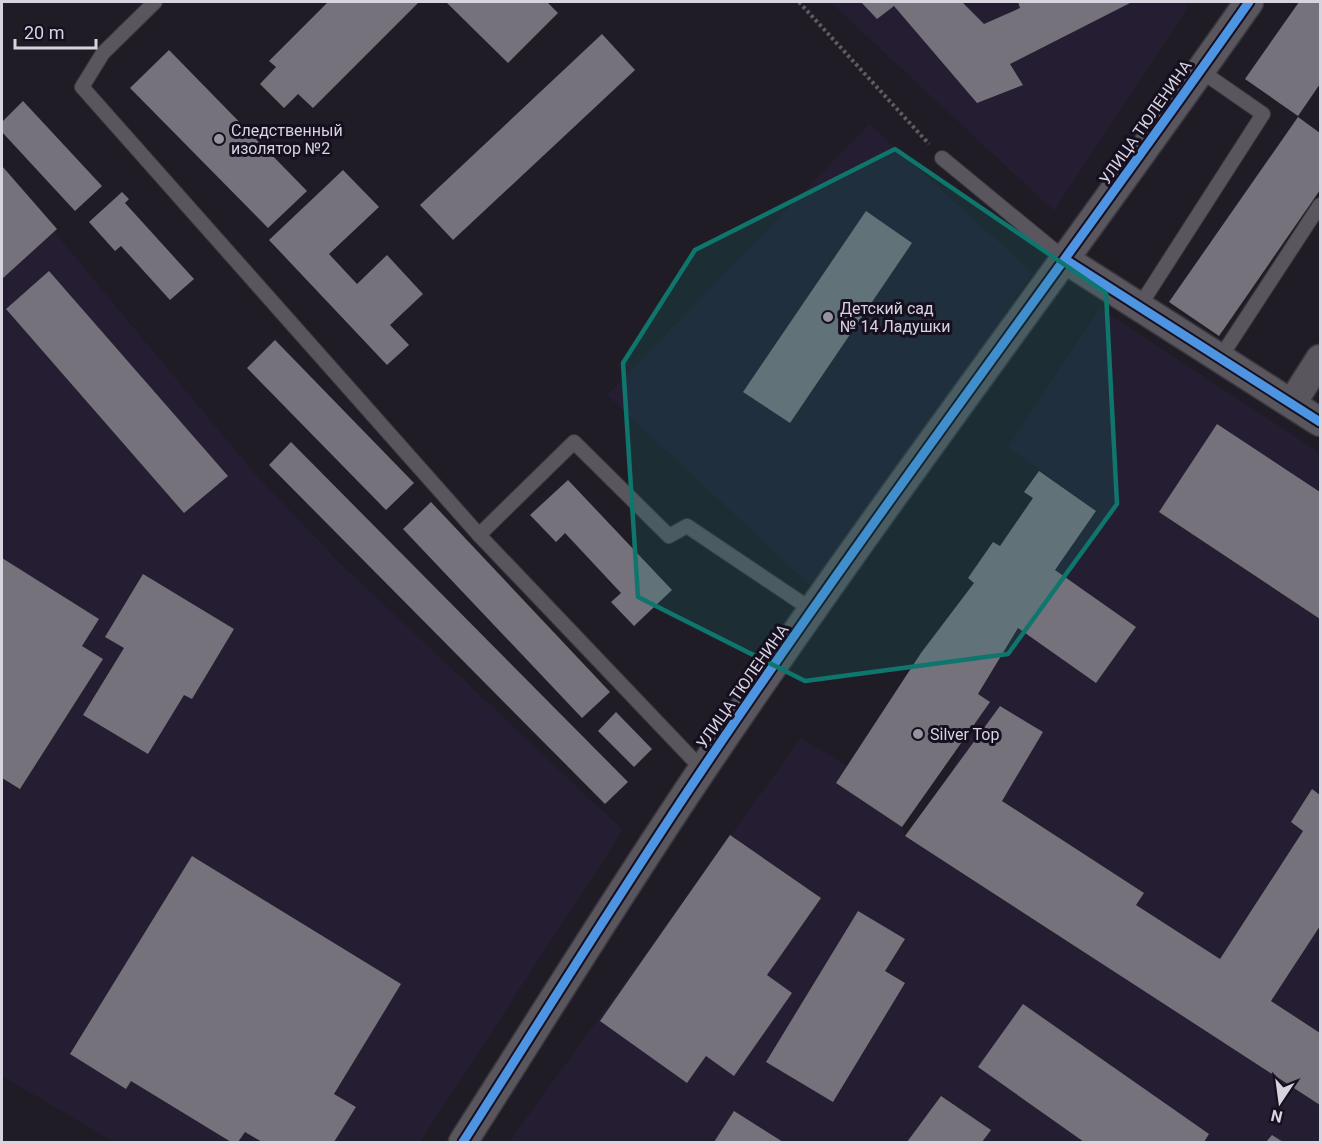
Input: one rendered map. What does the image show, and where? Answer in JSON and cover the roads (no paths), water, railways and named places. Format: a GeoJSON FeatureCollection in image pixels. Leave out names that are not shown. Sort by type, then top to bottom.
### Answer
{"type":"FeatureCollection","features":[{"type":"Feature","properties":{"kind":"street","name":"УЛИЦА ТЮЛЕНИНА"},"geometry":{"type":"LineString","coordinates":[[463,1143],[702,769],[812,610],[1066,260],[1249,2]]}},
{"type":"Feature","properties":{"kind":"street"},"geometry":{"type":"LineString","coordinates":[[1066,260],[1320,422]]}},
{"type":"Feature","properties":{"kind":"street"},"geometry":{"type":"LineString","coordinates":[[1292,403],[1320,359]]}},
{"type":"Feature","properties":{"kind":"lane"},"geometry":{"type":"LineString","coordinates":[[155,2],[103,53],[82,87],[479,535],[702,769]]}},
{"type":"Feature","properties":{"kind":"lane"},"geometry":{"type":"LineString","coordinates":[[1139,307],[1263,114],[1200,71]]}},
{"type":"Feature","properties":{"kind":"lane"},"geometry":{"type":"LineString","coordinates":[[942,158],[1066,260]]}},
{"type":"Feature","properties":{"kind":"lane"},"geometry":{"type":"LineString","coordinates":[[1220,358],[1320,205]]}},
{"type":"Feature","properties":{"kind":"lane"},"geometry":{"type":"LineString","coordinates":[[479,535],[574,442],[669,536],[687,526],[812,610]]}},
{"type":"Feature","properties":{"kind":"place","name":"Следственный изолятор №2"},"geometry":{"type":"Point","coordinates":[219,139]}},
{"type":"Feature","properties":{"kind":"place","name":"Детский сад № 14 Ладушки"},"geometry":{"type":"Point","coordinates":[828,317]}},
{"type":"Feature","properties":{"kind":"place","name":"Silver Top"},"geometry":{"type":"Point","coordinates":[918,734]}}]}
